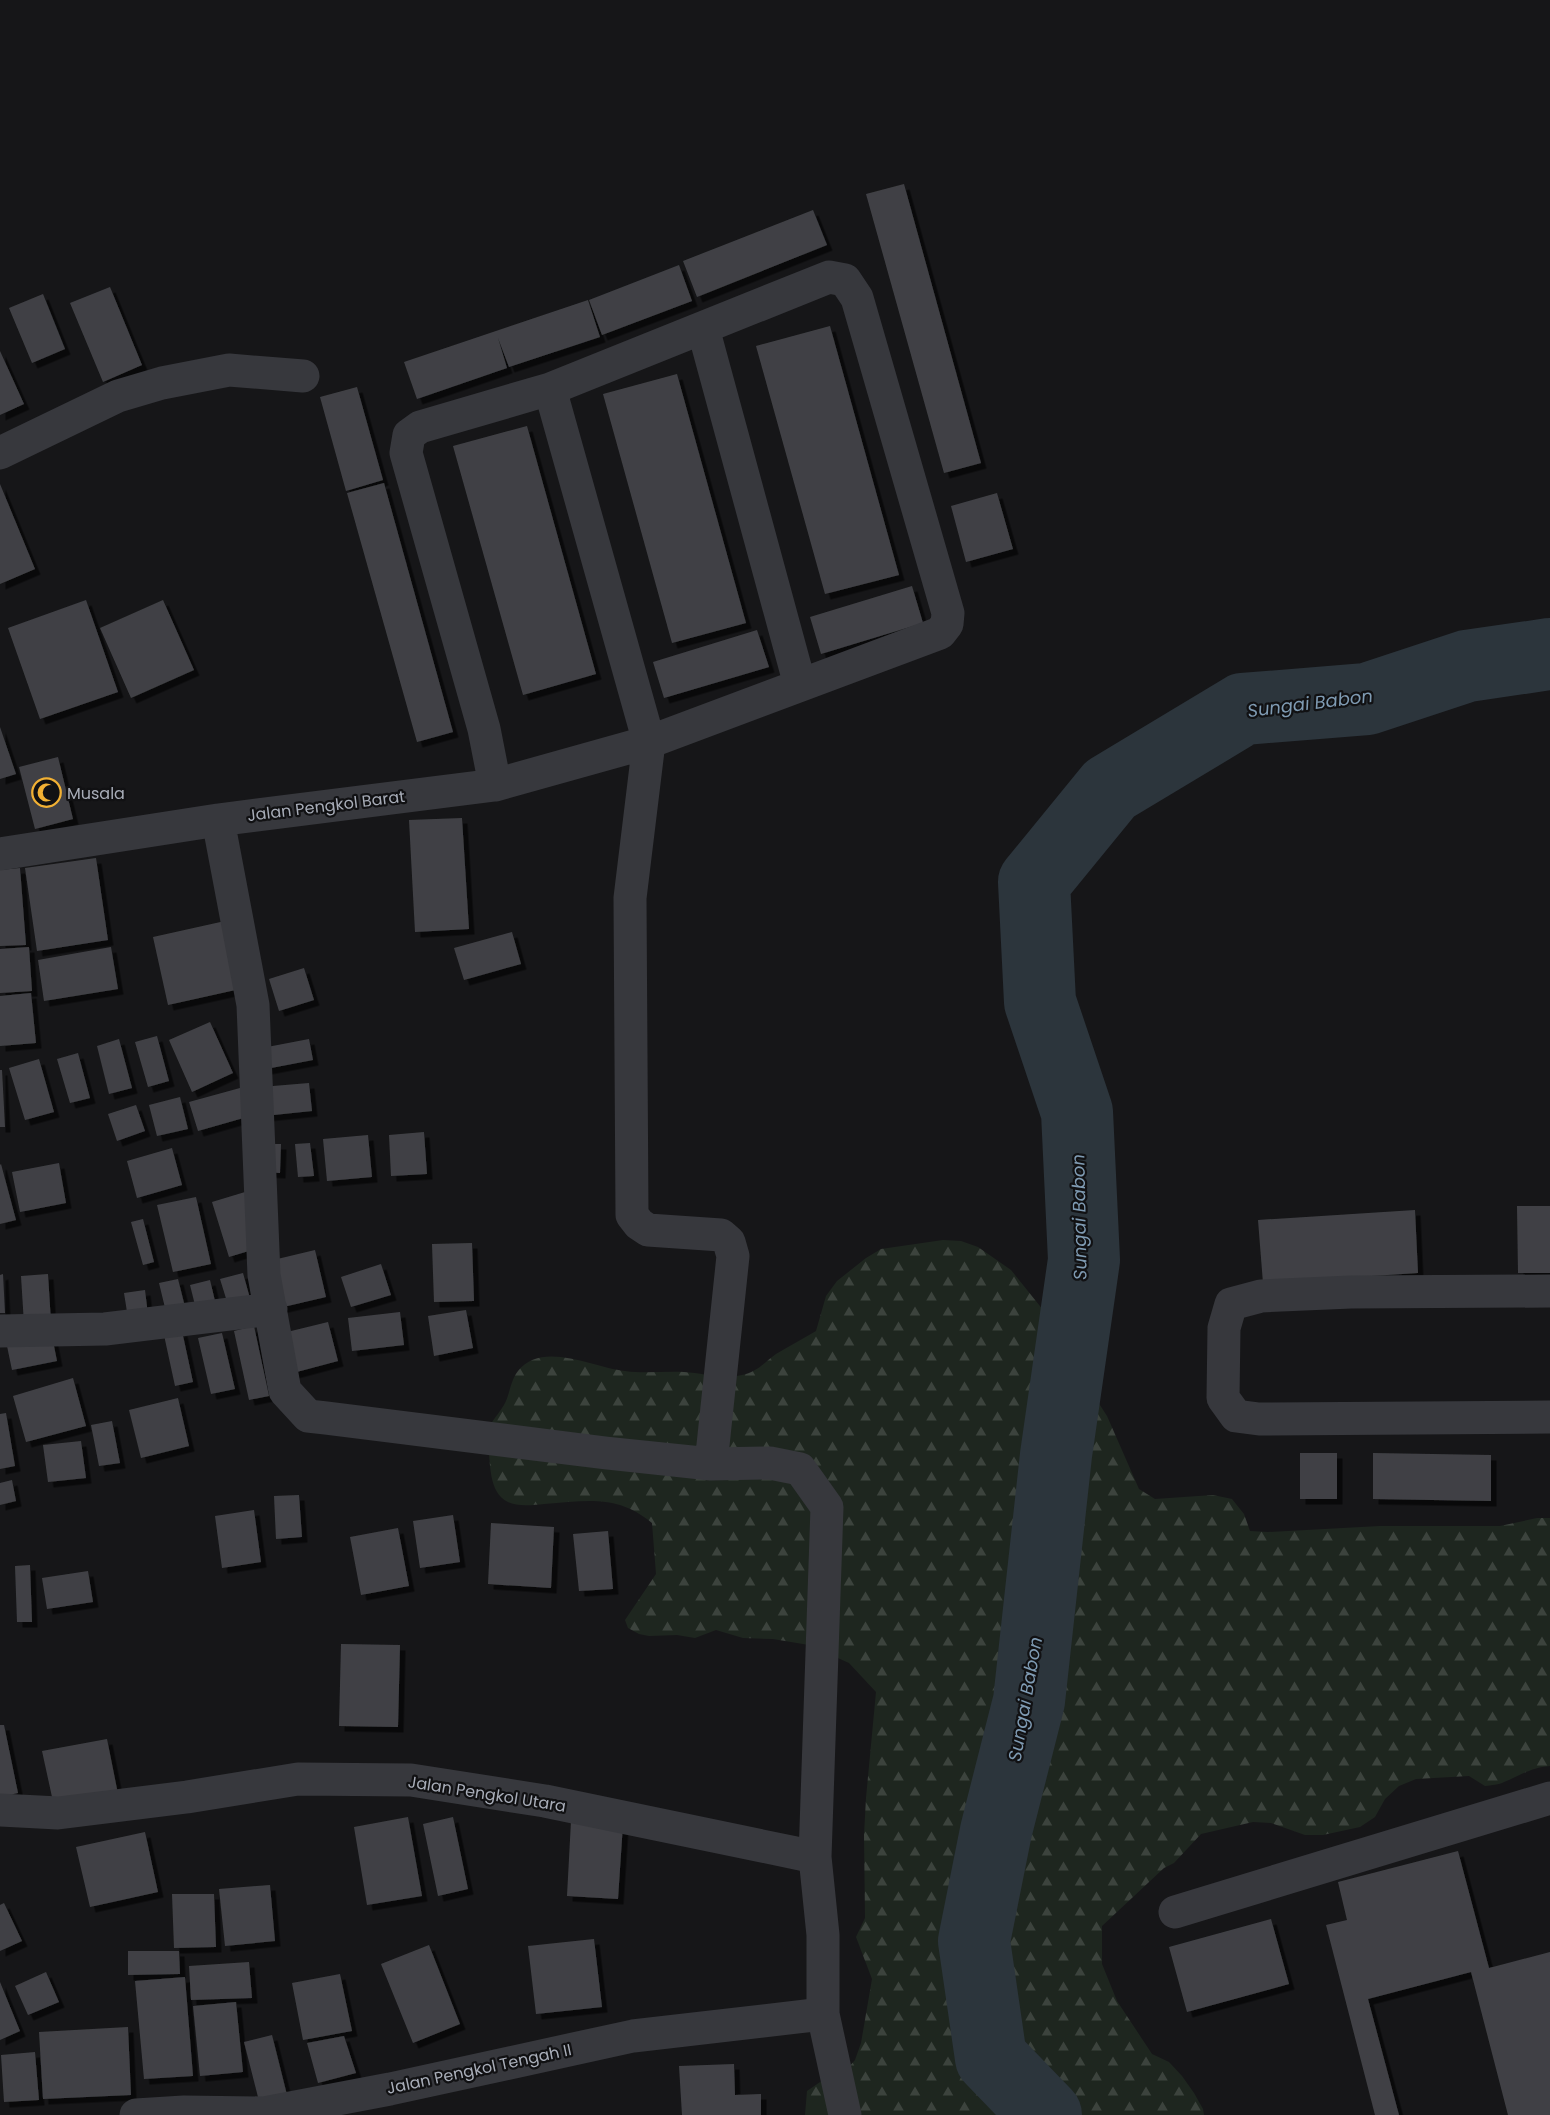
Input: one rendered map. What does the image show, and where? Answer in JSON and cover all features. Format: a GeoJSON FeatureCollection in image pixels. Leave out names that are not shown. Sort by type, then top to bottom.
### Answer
{"type":"FeatureCollection","features":[{"type":"Feature","properties":{"kind":"street","name":"Jalan Pengkol Barat"},"geometry":{"type":"LineString","coordinates":[[0,854],[218,820],[495,785],[649,742],[940,633],[947,624],[948,613],[857,298],[845,280],[829,277],[550,389],[420,426],[409,435],[406,453],[484,729],[495,785]]}},
{"type":"Feature","properties":{"kind":"street"},"geometry":{"type":"LineString","coordinates":[[703,328],[800,685]]}},
{"type":"Feature","properties":{"kind":"street"},"geometry":{"type":"LineString","coordinates":[[0,453],[118,396],[162,383],[229,370],[303,376]]}},
{"type":"Feature","properties":{"kind":"street"},"geometry":{"type":"LineString","coordinates":[[550,389],[649,742],[630,898],[632,1215],[648,1230],[708,1232],[721,1235],[729,1242],[733,1256],[711,1464]]}},
{"type":"Feature","properties":{"kind":"street"},"geometry":{"type":"LineString","coordinates":[[218,820],[253,1005],[264,1275],[285,1391],[308,1416],[594,1452],[711,1464],[770,1463],[800,1469],[827,1507],[815,1857],[823,1935],[823,2014],[845,2115]]}},
{"type":"Feature","properties":{"kind":"street"},"geometry":{"type":"LineString","coordinates":[[1550,1292],[1351,1292],[1261,1296],[1231,1304],[1224,1328],[1223,1398],[1236,1416],[1259,1419],[1550,1417]]}},
{"type":"Feature","properties":{"kind":"street"},"geometry":{"type":"LineString","coordinates":[[0,1331],[105,1329],[271,1309]]}},
{"type":"Feature","properties":{"kind":"street","name":"Jalan Pengkol Utara"},"geometry":{"type":"LineString","coordinates":[[0,1810],[58,1813],[187,1797],[297,1779],[411,1780],[545,1802],[815,1857]]}},
{"type":"Feature","properties":{"kind":"street"},"geometry":{"type":"LineString","coordinates":[[1175,1912],[1550,1798]]}},
{"type":"Feature","properties":{"kind":"street","name":"Jalan Pengkol Tengah II"},"geometry":{"type":"LineString","coordinates":[[136,2115],[184,2112],[264,2114],[633,2036],[823,2014]]}},
{"type":"Feature","properties":{"kind":"green space"},"geometry":{"type":"Polygon","coordinates":[[[943,1240],[961,1241],[978,1247],[1011,1270],[1060,1331],[1087,1385],[1107,1416],[1139,1489],[1155,1499],[1213,1495],[1232,1499],[1244,1514],[1250,1531],[1268,1532],[1380,1526],[1500,1526],[1537,1518],[1550,1518],[1550,1766],[1531,1770],[1500,1784],[1485,1786],[1469,1776],[1416,1779],[1399,1786],[1385,1799],[1375,1817],[1360,1827],[1323,1835],[1305,1835],[1271,1823],[1253,1822],[1201,1834],[1174,1863],[1164,1868],[1102,1926],[1102,1964],[1117,2001],[1152,2054],[1169,2062],[1182,2076],[1194,2093],[1204,2115],[805,2115],[807,2091],[823,2080],[842,2075],[855,2060],[861,2043],[872,1979],[856,1937],[865,1918],[864,1835],[876,1692],[849,1663],[809,1645],[773,1639],[743,1638],[716,1630],[695,1638],[639,1634],[628,1628],[625,1620],[656,1574],[652,1523],[626,1507],[614,1503],[588,1501],[516,1505],[502,1497],[494,1485],[490,1469],[488,1432],[491,1423],[506,1401],[515,1375],[528,1362],[554,1357],[569,1358],[632,1372],[684,1372],[728,1377],[747,1374],[816,1331],[826,1296],[837,1281],[866,1258],[881,1249],[943,1240]]]}},
{"type":"Feature","properties":{"kind":"building"},"geometry":{"type":"Polygon","coordinates":[[[904,184],[981,463],[944,473],[866,194],[904,184]]]}},
{"type":"Feature","properties":{"kind":"building"},"geometry":{"type":"Polygon","coordinates":[[[813,210],[827,245],[697,297],[683,261],[813,210]]]}},
{"type":"Feature","properties":{"kind":"building"},"geometry":{"type":"Polygon","coordinates":[[[679,265],[692,301],[602,335],[589,300],[679,265]]]}},
{"type":"Feature","properties":{"kind":"building"},"geometry":{"type":"Polygon","coordinates":[[[110,287],[142,365],[103,382],[70,303],[110,287]]]}},
{"type":"Feature","properties":{"kind":"building"},"geometry":{"type":"Polygon","coordinates":[[[43,294],[65,349],[32,363],[9,308],[43,294]]]}},
{"type":"Feature","properties":{"kind":"building"},"geometry":{"type":"Polygon","coordinates":[[[588,300],[600,337],[509,367],[498,338],[507,368],[417,399],[404,362],[588,300]]]}},
{"type":"Feature","properties":{"kind":"building"},"geometry":{"type":"Polygon","coordinates":[[[830,326],[899,575],[825,594],[756,346],[830,326]]]}},
{"type":"Feature","properties":{"kind":"building"},"geometry":{"type":"Polygon","coordinates":[[[0,351],[24,404],[0,415],[0,351]]]}},
{"type":"Feature","properties":{"kind":"building"},"geometry":{"type":"Polygon","coordinates":[[[677,374],[746,623],[672,643],[603,394],[677,374]]]}},
{"type":"Feature","properties":{"kind":"building"},"geometry":{"type":"Polygon","coordinates":[[[357,387],[383,480],[346,491],[320,397],[357,387]]]}},
{"type":"Feature","properties":{"kind":"building"},"geometry":{"type":"Polygon","coordinates":[[[527,426],[596,674],[523,695],[453,446],[527,426]]]}},
{"type":"Feature","properties":{"kind":"building"},"geometry":{"type":"Polygon","coordinates":[[[384,483],[453,732],[417,742],[347,493],[384,483]]]}},
{"type":"Feature","properties":{"kind":"building"},"geometry":{"type":"Polygon","coordinates":[[[0,484],[35,569],[0,584],[0,484]]]}},
{"type":"Feature","properties":{"kind":"building"},"geometry":{"type":"Polygon","coordinates":[[[997,493],[1013,549],[966,562],[951,506],[997,493]]]}},
{"type":"Feature","properties":{"kind":"building"},"geometry":{"type":"Polygon","coordinates":[[[912,586],[923,623],[821,654],[810,617],[912,586]]]}},
{"type":"Feature","properties":{"kind":"building"},"geometry":{"type":"Polygon","coordinates":[[[86,600],[118,692],[40,719],[8,628],[86,600]]]}},
{"type":"Feature","properties":{"kind":"building"},"geometry":{"type":"Polygon","coordinates":[[[163,600],[194,670],[131,698],[100,628],[163,600]]]}},
{"type":"Feature","properties":{"kind":"building"},"geometry":{"type":"Polygon","coordinates":[[[757,630],[769,667],[664,698],[653,662],[757,630]]]}},
{"type":"Feature","properties":{"kind":"building"},"geometry":{"type":"Polygon","coordinates":[[[0,727],[16,774],[0,779],[0,727]]]}},
{"type":"Feature","properties":{"kind":"building","name":"Musala"},"geometry":{"type":"Polygon","coordinates":[[[58,757],[73,819],[35,829],[19,767],[58,757]]]}},
{"type":"Feature","properties":{"kind":"building"},"geometry":{"type":"Polygon","coordinates":[[[462,818],[469,929],[415,932],[409,820],[462,818]]]}},
{"type":"Feature","properties":{"kind":"building"},"geometry":{"type":"Polygon","coordinates":[[[96,858],[108,940],[37,951],[25,868],[96,858]]]}},
{"type":"Feature","properties":{"kind":"building"},"geometry":{"type":"Polygon","coordinates":[[[20,868],[26,945],[0,946],[0,870],[20,868]]]}},
{"type":"Feature","properties":{"kind":"building"},"geometry":{"type":"Polygon","coordinates":[[[225,921],[240,989],[168,1005],[153,937],[225,921]]]}},
{"type":"Feature","properties":{"kind":"building"},"geometry":{"type":"Polygon","coordinates":[[[512,932],[521,964],[464,980],[454,948],[512,932]]]}},
{"type":"Feature","properties":{"kind":"building"},"geometry":{"type":"Polygon","coordinates":[[[29,947],[32,991],[0,993],[0,949],[29,947]]]}},
{"type":"Feature","properties":{"kind":"building"},"geometry":{"type":"Polygon","coordinates":[[[111,947],[118,989],[44,1001],[38,960],[111,947]]]}},
{"type":"Feature","properties":{"kind":"building"},"geometry":{"type":"Polygon","coordinates":[[[304,968],[314,1000],[279,1011],[269,979],[304,968]]]}},
{"type":"Feature","properties":{"kind":"building"},"geometry":{"type":"Polygon","coordinates":[[[31,993],[36,1043],[0,1046],[0,996],[31,993]]]}},
{"type":"Feature","properties":{"kind":"building"},"geometry":{"type":"Polygon","coordinates":[[[210,1022],[233,1073],[192,1092],[169,1040],[210,1022]]]}},
{"type":"Feature","properties":{"kind":"building"},"geometry":{"type":"Polygon","coordinates":[[[157,1036],[169,1081],[148,1087],[135,1042],[157,1036]]]}},
{"type":"Feature","properties":{"kind":"building"},"geometry":{"type":"Polygon","coordinates":[[[119,1039],[132,1088],[109,1094],[97,1046],[119,1039]]]}},
{"type":"Feature","properties":{"kind":"building"},"geometry":{"type":"Polygon","coordinates":[[[309,1039],[313,1060],[266,1069],[262,1048],[309,1039]]]}},
{"type":"Feature","properties":{"kind":"building"},"geometry":{"type":"Polygon","coordinates":[[[78,1053],[90,1098],[70,1103],[57,1059],[78,1053]]]}},
{"type":"Feature","properties":{"kind":"building"},"geometry":{"type":"Polygon","coordinates":[[[39,1059],[54,1112],[25,1120],[9,1068],[39,1059]]]}},
{"type":"Feature","properties":{"kind":"building"},"geometry":{"type":"Polygon","coordinates":[[[0,1070],[2,1070],[5,1127],[0,1127],[0,1070]]]}},
{"type":"Feature","properties":{"kind":"building"},"geometry":{"type":"Polygon","coordinates":[[[309,1083],[312,1111],[264,1116],[261,1087],[309,1083]]]}},
{"type":"Feature","properties":{"kind":"building"},"geometry":{"type":"Polygon","coordinates":[[[240,1088],[247,1117],[198,1131],[189,1102],[240,1088]]]}},
{"type":"Feature","properties":{"kind":"building"},"geometry":{"type":"Polygon","coordinates":[[[180,1097],[188,1129],[157,1136],[149,1105],[180,1097]]]}},
{"type":"Feature","properties":{"kind":"building"},"geometry":{"type":"Polygon","coordinates":[[[136,1105],[145,1131],[117,1141],[108,1114],[136,1105]]]}},
{"type":"Feature","properties":{"kind":"building"},"geometry":{"type":"Polygon","coordinates":[[[424,1132],[427,1174],[391,1176],[389,1135],[424,1132]]]}},
{"type":"Feature","properties":{"kind":"building"},"geometry":{"type":"Polygon","coordinates":[[[368,1135],[372,1177],[327,1181],[323,1139],[368,1135]]]}},
{"type":"Feature","properties":{"kind":"building"},"geometry":{"type":"Polygon","coordinates":[[[310,1143],[314,1176],[298,1177],[295,1144],[310,1143]]]}},
{"type":"Feature","properties":{"kind":"building"},"geometry":{"type":"Polygon","coordinates":[[[264,1144],[281,1144],[280,1173],[263,1172],[264,1144]]]}},
{"type":"Feature","properties":{"kind":"building"},"geometry":{"type":"Polygon","coordinates":[[[172,1148],[182,1185],[137,1198],[127,1161],[172,1148]]]}},
{"type":"Feature","properties":{"kind":"building"},"geometry":{"type":"Polygon","coordinates":[[[59,1163],[66,1203],[20,1212],[12,1172],[59,1163]]]}},
{"type":"Feature","properties":{"kind":"building"},"geometry":{"type":"Polygon","coordinates":[[[0,1165],[16,1220],[0,1224],[0,1165]]]}},
{"type":"Feature","properties":{"kind":"building"},"geometry":{"type":"Polygon","coordinates":[[[245,1192],[262,1247],[229,1257],[212,1202],[245,1192]]]}},
{"type":"Feature","properties":{"kind":"building"},"geometry":{"type":"Polygon","coordinates":[[[196,1197],[211,1264],[173,1272],[157,1205],[196,1197]]]}},
{"type":"Feature","properties":{"kind":"building"},"geometry":{"type":"Polygon","coordinates":[[[1517,1206],[1550,1206],[1550,1273],[1518,1273],[1517,1206]]]}},
{"type":"Feature","properties":{"kind":"building"},"geometry":{"type":"Polygon","coordinates":[[[1415,1210],[1418,1273],[1263,1283],[1258,1220],[1415,1210]]]}},
{"type":"Feature","properties":{"kind":"building"},"geometry":{"type":"Polygon","coordinates":[[[143,1219],[154,1262],[143,1265],[131,1222],[143,1219]]]}},
{"type":"Feature","properties":{"kind":"building"},"geometry":{"type":"Polygon","coordinates":[[[472,1243],[474,1301],[434,1302],[432,1244],[472,1243]]]}},
{"type":"Feature","properties":{"kind":"building"},"geometry":{"type":"Polygon","coordinates":[[[315,1250],[326,1297],[279,1308],[269,1261],[315,1250]]]}},
{"type":"Feature","properties":{"kind":"building"},"geometry":{"type":"Polygon","coordinates":[[[381,1264],[391,1295],[351,1307],[341,1277],[381,1264]]]}},
{"type":"Feature","properties":{"kind":"building"},"geometry":{"type":"Polygon","coordinates":[[[243,1273],[251,1302],[229,1308],[220,1279],[243,1273]]]}},
{"type":"Feature","properties":{"kind":"building"},"geometry":{"type":"Polygon","coordinates":[[[3,1274],[5,1313],[0,1313],[0,1275],[3,1274]]]}},
{"type":"Feature","properties":{"kind":"building"},"geometry":{"type":"Polygon","coordinates":[[[48,1274],[51,1322],[24,1324],[21,1276],[48,1274]]]}},
{"type":"Feature","properties":{"kind":"building"},"geometry":{"type":"Polygon","coordinates":[[[178,1279],[186,1311],[167,1316],[159,1283],[178,1279]]]}},
{"type":"Feature","properties":{"kind":"building"},"geometry":{"type":"Polygon","coordinates":[[[210,1280],[215,1301],[195,1305],[190,1285],[210,1280]]]}},
{"type":"Feature","properties":{"kind":"building"},"geometry":{"type":"Polygon","coordinates":[[[145,1290],[148,1315],[128,1318],[124,1293],[145,1290]]]}},
{"type":"Feature","properties":{"kind":"building"},"geometry":{"type":"Polygon","coordinates":[[[466,1310],[473,1348],[434,1356],[428,1316],[466,1310]]]}},
{"type":"Feature","properties":{"kind":"building"},"geometry":{"type":"Polygon","coordinates":[[[400,1312],[404,1345],[352,1351],[348,1318],[400,1312]]]}},
{"type":"Feature","properties":{"kind":"building"},"geometry":{"type":"Polygon","coordinates":[[[328,1322],[338,1361],[293,1373],[283,1333],[328,1322]]]}},
{"type":"Feature","properties":{"kind":"building"},"geometry":{"type":"Polygon","coordinates":[[[254,1326],[269,1396],[249,1400],[234,1331],[254,1326]]]}},
{"type":"Feature","properties":{"kind":"building"},"geometry":{"type":"Polygon","coordinates":[[[182,1331],[193,1382],[175,1386],[164,1335],[182,1331]]]}},
{"type":"Feature","properties":{"kind":"building"},"geometry":{"type":"Polygon","coordinates":[[[222,1333],[235,1389],[211,1394],[198,1338],[222,1333]]]}},
{"type":"Feature","properties":{"kind":"building"},"geometry":{"type":"Polygon","coordinates":[[[52,1336],[57,1361],[12,1370],[7,1346],[52,1336]]]}},
{"type":"Feature","properties":{"kind":"building"},"geometry":{"type":"Polygon","coordinates":[[[73,1378],[86,1426],[26,1442],[13,1396],[73,1378]]]}},
{"type":"Feature","properties":{"kind":"building"},"geometry":{"type":"Polygon","coordinates":[[[178,1398],[189,1446],[141,1458],[129,1410],[178,1398]]]}},
{"type":"Feature","properties":{"kind":"building"},"geometry":{"type":"Polygon","coordinates":[[[6,1413],[15,1466],[0,1469],[0,1414],[6,1413]]]}},
{"type":"Feature","properties":{"kind":"building"},"geometry":{"type":"Polygon","coordinates":[[[112,1421],[120,1463],[99,1466],[91,1425],[112,1421]]]}},
{"type":"Feature","properties":{"kind":"building"},"geometry":{"type":"Polygon","coordinates":[[[81,1441],[86,1478],[48,1482],[43,1445],[81,1441]]]}},
{"type":"Feature","properties":{"kind":"building"},"geometry":{"type":"Polygon","coordinates":[[[1300,1453],[1337,1453],[1337,1499],[1300,1499],[1300,1453]]]}},
{"type":"Feature","properties":{"kind":"building"},"geometry":{"type":"Polygon","coordinates":[[[1373,1453],[1491,1455],[1491,1501],[1373,1499],[1373,1453]]]}},
{"type":"Feature","properties":{"kind":"building"},"geometry":{"type":"Polygon","coordinates":[[[12,1480],[16,1501],[0,1505],[0,1483],[12,1480]]]}},
{"type":"Feature","properties":{"kind":"building"},"geometry":{"type":"Polygon","coordinates":[[[299,1495],[302,1537],[276,1539],[274,1496],[299,1495]]]}},
{"type":"Feature","properties":{"kind":"building"},"geometry":{"type":"Polygon","coordinates":[[[254,1510],[261,1562],[222,1568],[215,1516],[254,1510]]]}},
{"type":"Feature","properties":{"kind":"building"},"geometry":{"type":"Polygon","coordinates":[[[453,1515],[460,1562],[420,1568],[413,1521],[453,1515]]]}},
{"type":"Feature","properties":{"kind":"building"},"geometry":{"type":"Polygon","coordinates":[[[491,1523],[554,1527],[551,1588],[488,1584],[491,1523]]]}},
{"type":"Feature","properties":{"kind":"building"},"geometry":{"type":"Polygon","coordinates":[[[398,1528],[409,1586],[361,1595],[350,1537],[398,1528]]]}},
{"type":"Feature","properties":{"kind":"building"},"geometry":{"type":"Polygon","coordinates":[[[608,1531],[613,1589],[579,1591],[573,1534],[608,1531]]]}},
{"type":"Feature","properties":{"kind":"building"},"geometry":{"type":"Polygon","coordinates":[[[30,1565],[32,1622],[17,1622],[15,1566],[30,1565]]]}},
{"type":"Feature","properties":{"kind":"building"},"geometry":{"type":"Polygon","coordinates":[[[88,1571],[93,1602],[47,1609],[42,1578],[88,1571]]]}},
{"type":"Feature","properties":{"kind":"building"},"geometry":{"type":"Polygon","coordinates":[[[341,1644],[400,1645],[398,1727],[339,1726],[341,1644]]]}},
{"type":"Feature","properties":{"kind":"building"},"geometry":{"type":"Polygon","coordinates":[[[0,1725],[4,1725],[18,1793],[0,1797],[0,1725]]]}},
{"type":"Feature","properties":{"kind":"building"},"geometry":{"type":"Polygon","coordinates":[[[107,1739],[118,1794],[54,1806],[42,1751],[107,1739]]]}},
{"type":"Feature","properties":{"kind":"building"},"geometry":{"type":"Polygon","coordinates":[[[408,1817],[422,1896],[367,1905],[354,1827],[408,1817]]]}},
{"type":"Feature","properties":{"kind":"building"},"geometry":{"type":"Polygon","coordinates":[[[453,1817],[468,1889],[438,1896],[423,1824],[453,1817]]]}},
{"type":"Feature","properties":{"kind":"building"},"geometry":{"type":"Polygon","coordinates":[[[571,1821],[623,1824],[618,1899],[567,1896],[571,1821]]]}},
{"type":"Feature","properties":{"kind":"building"},"geometry":{"type":"Polygon","coordinates":[[[145,1832],[158,1892],[90,1907],[76,1847],[145,1832]]]}},
{"type":"Feature","properties":{"kind":"building"},"geometry":{"type":"Polygon","coordinates":[[[1458,1851],[1489,1968],[1550,1952],[1550,2115],[1508,2115],[1471,1972],[1368,1999],[1399,2115],[1375,2115],[1326,1925],[1347,1920],[1338,1882],[1458,1851]]]}},
{"type":"Feature","properties":{"kind":"building"},"geometry":{"type":"Polygon","coordinates":[[[270,1885],[275,1941],[225,1946],[219,1889],[270,1885]]]}},
{"type":"Feature","properties":{"kind":"building"},"geometry":{"type":"Polygon","coordinates":[[[172,1894],[214,1894],[216,1947],[174,1948],[172,1894]]]}},
{"type":"Feature","properties":{"kind":"building"},"geometry":{"type":"Polygon","coordinates":[[[4,1903],[22,1941],[0,1951],[0,1905],[4,1903]]]}},
{"type":"Feature","properties":{"kind":"building"},"geometry":{"type":"Polygon","coordinates":[[[1271,1919],[1289,1984],[1187,2012],[1169,1947],[1271,1919]]]}},
{"type":"Feature","properties":{"kind":"building"},"geometry":{"type":"Polygon","coordinates":[[[594,1939],[602,2007],[536,2014],[528,1946],[594,1939]]]}},
{"type":"Feature","properties":{"kind":"building"},"geometry":{"type":"Polygon","coordinates":[[[429,1945],[460,2024],[413,2043],[381,1964],[429,1945]]]}},
{"type":"Feature","properties":{"kind":"building"},"geometry":{"type":"Polygon","coordinates":[[[128,1951],[179,1951],[180,1974],[128,1975],[128,1951]]]}},
{"type":"Feature","properties":{"kind":"building"},"geometry":{"type":"Polygon","coordinates":[[[249,1962],[252,1998],[191,2000],[189,1966],[249,1962]]]}},
{"type":"Feature","properties":{"kind":"building"},"geometry":{"type":"Polygon","coordinates":[[[46,1972],[59,2002],[28,2015],[15,1986],[46,1972]]]}},
{"type":"Feature","properties":{"kind":"building"},"geometry":{"type":"Polygon","coordinates":[[[340,1974],[352,2031],[303,2040],[292,1983],[340,1974]]]}},
{"type":"Feature","properties":{"kind":"building"},"geometry":{"type":"Polygon","coordinates":[[[185,1977],[193,2076],[144,2079],[135,1981],[185,1977]]]}},
{"type":"Feature","properties":{"kind":"building"},"geometry":{"type":"Polygon","coordinates":[[[0,1982],[20,2031],[0,2040],[0,1982]]]}},
{"type":"Feature","properties":{"kind":"building"},"geometry":{"type":"Polygon","coordinates":[[[236,2002],[243,2072],[200,2076],[193,2006],[236,2002]]]}},
{"type":"Feature","properties":{"kind":"building"},"geometry":{"type":"Polygon","coordinates":[[[128,2027],[131,2095],[43,2099],[39,2032],[128,2027]]]}},
{"type":"Feature","properties":{"kind":"building"},"geometry":{"type":"Polygon","coordinates":[[[272,2035],[287,2095],[259,2101],[244,2042],[272,2035]]]}},
{"type":"Feature","properties":{"kind":"building"},"geometry":{"type":"Polygon","coordinates":[[[344,2036],[356,2073],[318,2083],[307,2043],[344,2036]]]}},
{"type":"Feature","properties":{"kind":"building"},"geometry":{"type":"Polygon","coordinates":[[[35,2052],[39,2100],[4,2102],[1,2055],[35,2052]]]}},
{"type":"Feature","properties":{"kind":"building"},"geometry":{"type":"Polygon","coordinates":[[[734,2064],[735,2095],[761,2094],[761,2115],[682,2115],[679,2066],[734,2064]]]}},
{"type":"Feature","properties":{"kind":"waterway","name":"Sungai Babon"},"geometry":{"type":"LineString","coordinates":[[1046,2115],[991,2058],[974,1941],[996,1831],[1029,1701],[1056,1455],[1084,1260],[1077,1112],[1040,1002],[1034,882],[1110,789],[1243,709],[1367,699],[1467,666],[1550,654]]}},
{"type":"Feature","properties":{"kind":"place","name":"Musala"},"geometry":{"type":"Point","coordinates":[46,793]}}]}
